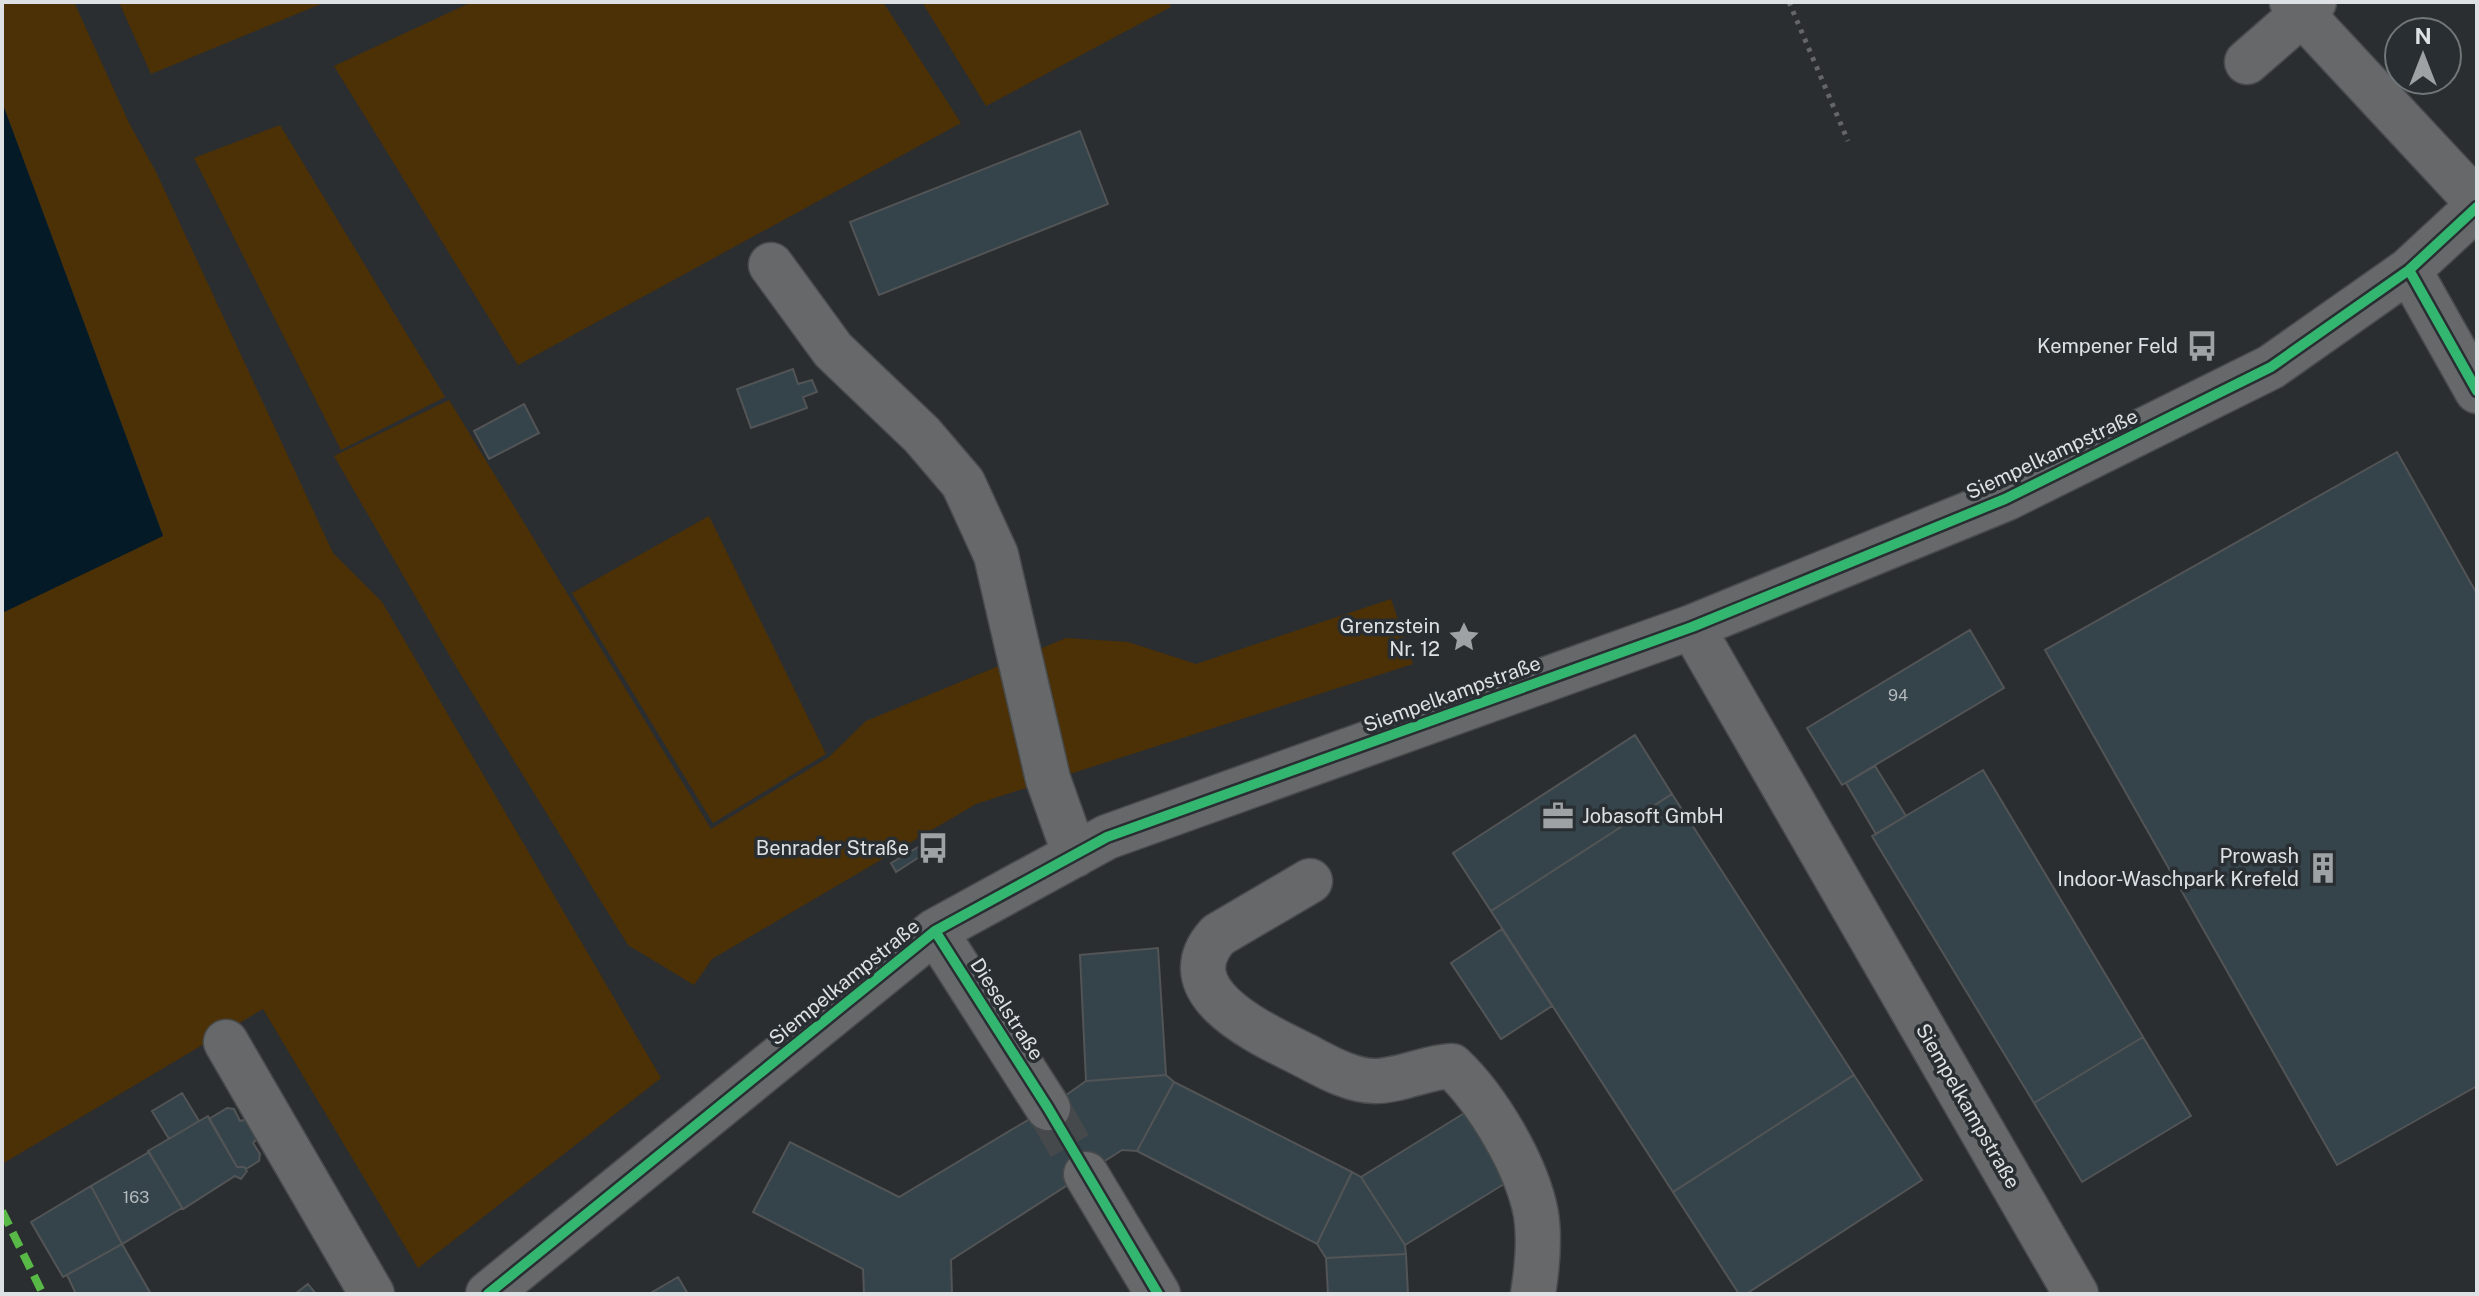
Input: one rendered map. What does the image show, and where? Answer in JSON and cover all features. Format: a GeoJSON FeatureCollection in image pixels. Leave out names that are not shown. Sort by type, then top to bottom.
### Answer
{"type":"FeatureCollection","features":[{"type":"Feature","properties":{"kind":"street"},"geometry":{"type":"LineString","coordinates":[[2247,62],[2302,6],[2477,204]]}},
{"type":"Feature","properties":{"kind":"street","name":"Siempelkampstraße"},"geometry":{"type":"LineString","coordinates":[[488,1294],[935,931],[1107,837],[1692,627],[2005,499],[2271,367],[2409,270],[2477,204]]}},
{"type":"Feature","properties":{"kind":"street"},"geometry":{"type":"LineString","coordinates":[[771,265],[833,350],[922,435],[963,483],[996,555],[1048,779],[1075,855]]}},
{"type":"Feature","properties":{"kind":"street"},"geometry":{"type":"LineString","coordinates":[[2409,270],[2477,391]]}},
{"type":"Feature","properties":{"kind":"street","name":"Siempelkampstraße"},"geometry":{"type":"LineString","coordinates":[[1692,627],[2076,1294]]}},
{"type":"Feature","properties":{"kind":"street"},"geometry":{"type":"LineString","coordinates":[[1310,881],[1218,935],[1208,947],[1204,966],[1208,988],[1233,1016],[1280,1043],[1353,1077],[1374,1081],[1452,1066],[1461,1074],[1500,1127],[1521,1166],[1536,1215],[1533,1294]]}},
{"type":"Feature","properties":{"kind":"street","name":"Dieselstraße"},"geometry":{"type":"LineString","coordinates":[[935,931],[1048,1108]]}},
{"type":"Feature","properties":{"kind":"street"},"geometry":{"type":"LineString","coordinates":[[226,1042],[372,1294]]}},
{"type":"Feature","properties":{"kind":"street"},"geometry":{"type":"LineString","coordinates":[[1086,1174],[1158,1294]]}},
{"type":"Feature","properties":{"kind":"path"},"geometry":{"type":"LineString","coordinates":[[1789,2],[1848,141]]}},
{"type":"Feature","properties":{"kind":"shaded area"},"geometry":{"type":"Polygon","coordinates":[[[2,2],[74,2],[333,553],[382,602],[661,1078],[418,1268],[263,1009],[2,1164],[2,613],[163,535],[2,102],[2,2]]]}},
{"type":"Feature","properties":{"kind":"shaded area"},"geometry":{"type":"Polygon","coordinates":[[[119,2],[326,2],[151,74],[119,2]]]}},
{"type":"Feature","properties":{"kind":"shaded area"},"geometry":{"type":"Polygon","coordinates":[[[472,2],[883,2],[961,123],[518,365],[334,66],[472,2]]]}},
{"type":"Feature","properties":{"kind":"shaded area"},"geometry":{"type":"Polygon","coordinates":[[[922,2],[1168,2],[1171,7],[986,106],[922,2]]]}},
{"type":"Feature","properties":{"kind":"shaded area"},"geometry":{"type":"Polygon","coordinates":[[[280,125],[445,397],[341,450],[194,158],[280,125]]]}},
{"type":"Feature","properties":{"kind":"shaded area"},"geometry":{"type":"Polygon","coordinates":[[[449,400],[711,829],[829,757],[866,721],[1066,638],[1128,642],[1196,664],[1391,599],[1413,664],[976,804],[712,959],[694,985],[628,945],[458,670],[334,456],[449,400]]]}},
{"type":"Feature","properties":{"kind":"shaded area"},"geometry":{"type":"Polygon","coordinates":[[[709,516],[826,754],[713,823],[572,593],[709,516]]]}},
{"type":"Feature","properties":{"kind":"water"},"geometry":{"type":"Polygon","coordinates":[[[2,102],[163,536],[2,613],[2,102]]]}},
{"type":"Feature","properties":{"kind":"building"},"geometry":{"type":"Polygon","coordinates":[[[1080,131],[1108,204],[879,295],[850,222],[1080,131]]]}},
{"type":"Feature","properties":{"kind":"building"},"geometry":{"type":"Polygon","coordinates":[[[793,369],[798,384],[812,380],[817,392],[803,397],[807,408],[751,428],[737,389],[793,369]]]}},
{"type":"Feature","properties":{"kind":"building"},"geometry":{"type":"Polygon","coordinates":[[[524,404],[539,433],[489,459],[474,431],[524,404]]]}},
{"type":"Feature","properties":{"kind":"building","name":"Prowash Indoor-Waschpark Krefeld"},"geometry":{"type":"Polygon","coordinates":[[[2397,452],[2477,594],[2477,1086],[2337,1165],[2045,650],[2397,452]]]}},
{"type":"Feature","properties":{"kind":"building"},"geometry":{"type":"Polygon","coordinates":[[[1970,630],[2004,688],[1842,785],[1807,728],[1970,630]]]}},
{"type":"Feature","properties":{"kind":"building"},"geometry":{"type":"Polygon","coordinates":[[[1635,735],[1672,794],[1491,911],[1453,853],[1635,735]]]}},
{"type":"Feature","properties":{"kind":"building"},"geometry":{"type":"Polygon","coordinates":[[[1875,766],[1906,816],[1876,834],[1846,783],[1875,766]]]}},
{"type":"Feature","properties":{"kind":"building"},"geometry":{"type":"Polygon","coordinates":[[[1983,770],[2143,1037],[2034,1103],[1872,836],[1983,770]]]}},
{"type":"Feature","properties":{"kind":"building"},"geometry":{"type":"Polygon","coordinates":[[[1672,794],[1854,1075],[1673,1192],[1491,911],[1672,794]]]}},
{"type":"Feature","properties":{"kind":"building"},"geometry":{"type":"Polygon","coordinates":[[[920,846],[924,854],[896,872],[891,863],[920,846]]]}},
{"type":"Feature","properties":{"kind":"building"},"geometry":{"type":"Polygon","coordinates":[[[1502,929],[1552,1006],[1501,1039],[1451,963],[1502,929]]]}},
{"type":"Feature","properties":{"kind":"building"},"geometry":{"type":"Polygon","coordinates":[[[1158,948],[1166,1075],[1086,1081],[1080,955],[1158,948]]]}},
{"type":"Feature","properties":{"kind":"building"},"geometry":{"type":"Polygon","coordinates":[[[2143,1037],[2191,1116],[2082,1182],[2034,1103],[2143,1037]]]}},
{"type":"Feature","properties":{"kind":"building"},"geometry":{"type":"Polygon","coordinates":[[[1166,1075],[1174,1082],[1137,1151],[1122,1150],[951,1260],[952,1294],[864,1294],[863,1269],[753,1212],[790,1142],[899,1197],[1048,1108],[1086,1081],[1166,1075]]]}},
{"type":"Feature","properties":{"kind":"building"},"geometry":{"type":"Polygon","coordinates":[[[1854,1075],[1922,1180],[1746,1294],[1739,1294],[1673,1192],[1854,1075]]]}},
{"type":"Feature","properties":{"kind":"building"},"geometry":{"type":"Polygon","coordinates":[[[1174,1082],[1352,1172],[1317,1244],[1137,1151],[1174,1082]]]}},
{"type":"Feature","properties":{"kind":"building"},"geometry":{"type":"Polygon","coordinates":[[[182,1093],[199,1121],[169,1139],[152,1111],[182,1093]]]}},
{"type":"Feature","properties":{"kind":"building"},"geometry":{"type":"Polygon","coordinates":[[[227,1108],[234,1109],[240,1121],[248,1119],[259,1137],[253,1143],[260,1154],[259,1161],[246,1169],[237,1167],[209,1119],[227,1108]]]}},
{"type":"Feature","properties":{"kind":"building"},"geometry":{"type":"Polygon","coordinates":[[[1466,1112],[1509,1181],[1405,1245],[1361,1177],[1466,1112]]]}},
{"type":"Feature","properties":{"kind":"building"},"geometry":{"type":"Polygon","coordinates":[[[208,1116],[237,1167],[244,1167],[247,1171],[241,1179],[235,1176],[183,1209],[148,1151],[208,1116]]]}},
{"type":"Feature","properties":{"kind":"building"},"geometry":{"type":"Polygon","coordinates":[[[149,1152],[182,1208],[122,1244],[91,1186],[149,1152]]]}},
{"type":"Feature","properties":{"kind":"building"},"geometry":{"type":"Polygon","coordinates":[[[1352,1172],[1361,1177],[1405,1245],[1406,1254],[1326,1258],[1317,1244],[1352,1172]]]}},
{"type":"Feature","properties":{"kind":"building"},"geometry":{"type":"Polygon","coordinates":[[[91,1186],[122,1244],[63,1277],[31,1222],[91,1186]]]}},
{"type":"Feature","properties":{"kind":"building"},"geometry":{"type":"Polygon","coordinates":[[[122,1244],[151,1294],[76,1294],[67,1275],[122,1244]]]}},
{"type":"Feature","properties":{"kind":"building"},"geometry":{"type":"Polygon","coordinates":[[[1406,1254],[1408,1294],[1328,1294],[1326,1258],[1406,1254]]]}},
{"type":"Feature","properties":{"kind":"building"},"geometry":{"type":"Polygon","coordinates":[[[678,1277],[688,1294],[649,1294],[678,1277]]]}},
{"type":"Feature","properties":{"kind":"building"},"geometry":{"type":"Polygon","coordinates":[[[308,1284],[316,1294],[295,1294],[308,1284]]]}},
{"type":"Feature","properties":{"kind":"tunnel"},"geometry":{"type":"LineString","coordinates":[[1048,1108],[1086,1174]]}},
{"type":"Feature","properties":{"kind":"marked path"},"geometry":{"type":"LineString","coordinates":[[2,1211],[43,1294]]}},
{"type":"Feature","properties":{"kind":"cycle path"},"geometry":{"type":"LineString","coordinates":[[488,1294],[935,931],[1107,837],[1692,627],[2005,499],[2271,367],[2409,270],[2477,207]]}},
{"type":"Feature","properties":{"kind":"cycle path"},"geometry":{"type":"LineString","coordinates":[[2409,270],[2477,391]]}},
{"type":"Feature","properties":{"kind":"cycle path"},"geometry":{"type":"LineString","coordinates":[[935,931],[1048,1108],[1158,1294]]}},
{"type":"Feature","properties":{"kind":"place","name":"Kempener Feld"},"geometry":{"type":"Point","coordinates":[2202,346]}},
{"type":"Feature","properties":{"kind":"place","name":"Grenzstein Nr. 12"},"geometry":{"type":"Point","coordinates":[1464,637]}},
{"type":"Feature","properties":{"kind":"place","name":"Jobasoft GmbH"},"geometry":{"type":"Point","coordinates":[1558,816]}},
{"type":"Feature","properties":{"kind":"place","name":"Benrader Straße"},"geometry":{"type":"Point","coordinates":[933,848]}},
{"type":"Feature","properties":{"kind":"place","name":"Prowash Indoor-Waschpark Krefeld"},"geometry":{"type":"Point","coordinates":[2323,868]}}]}
